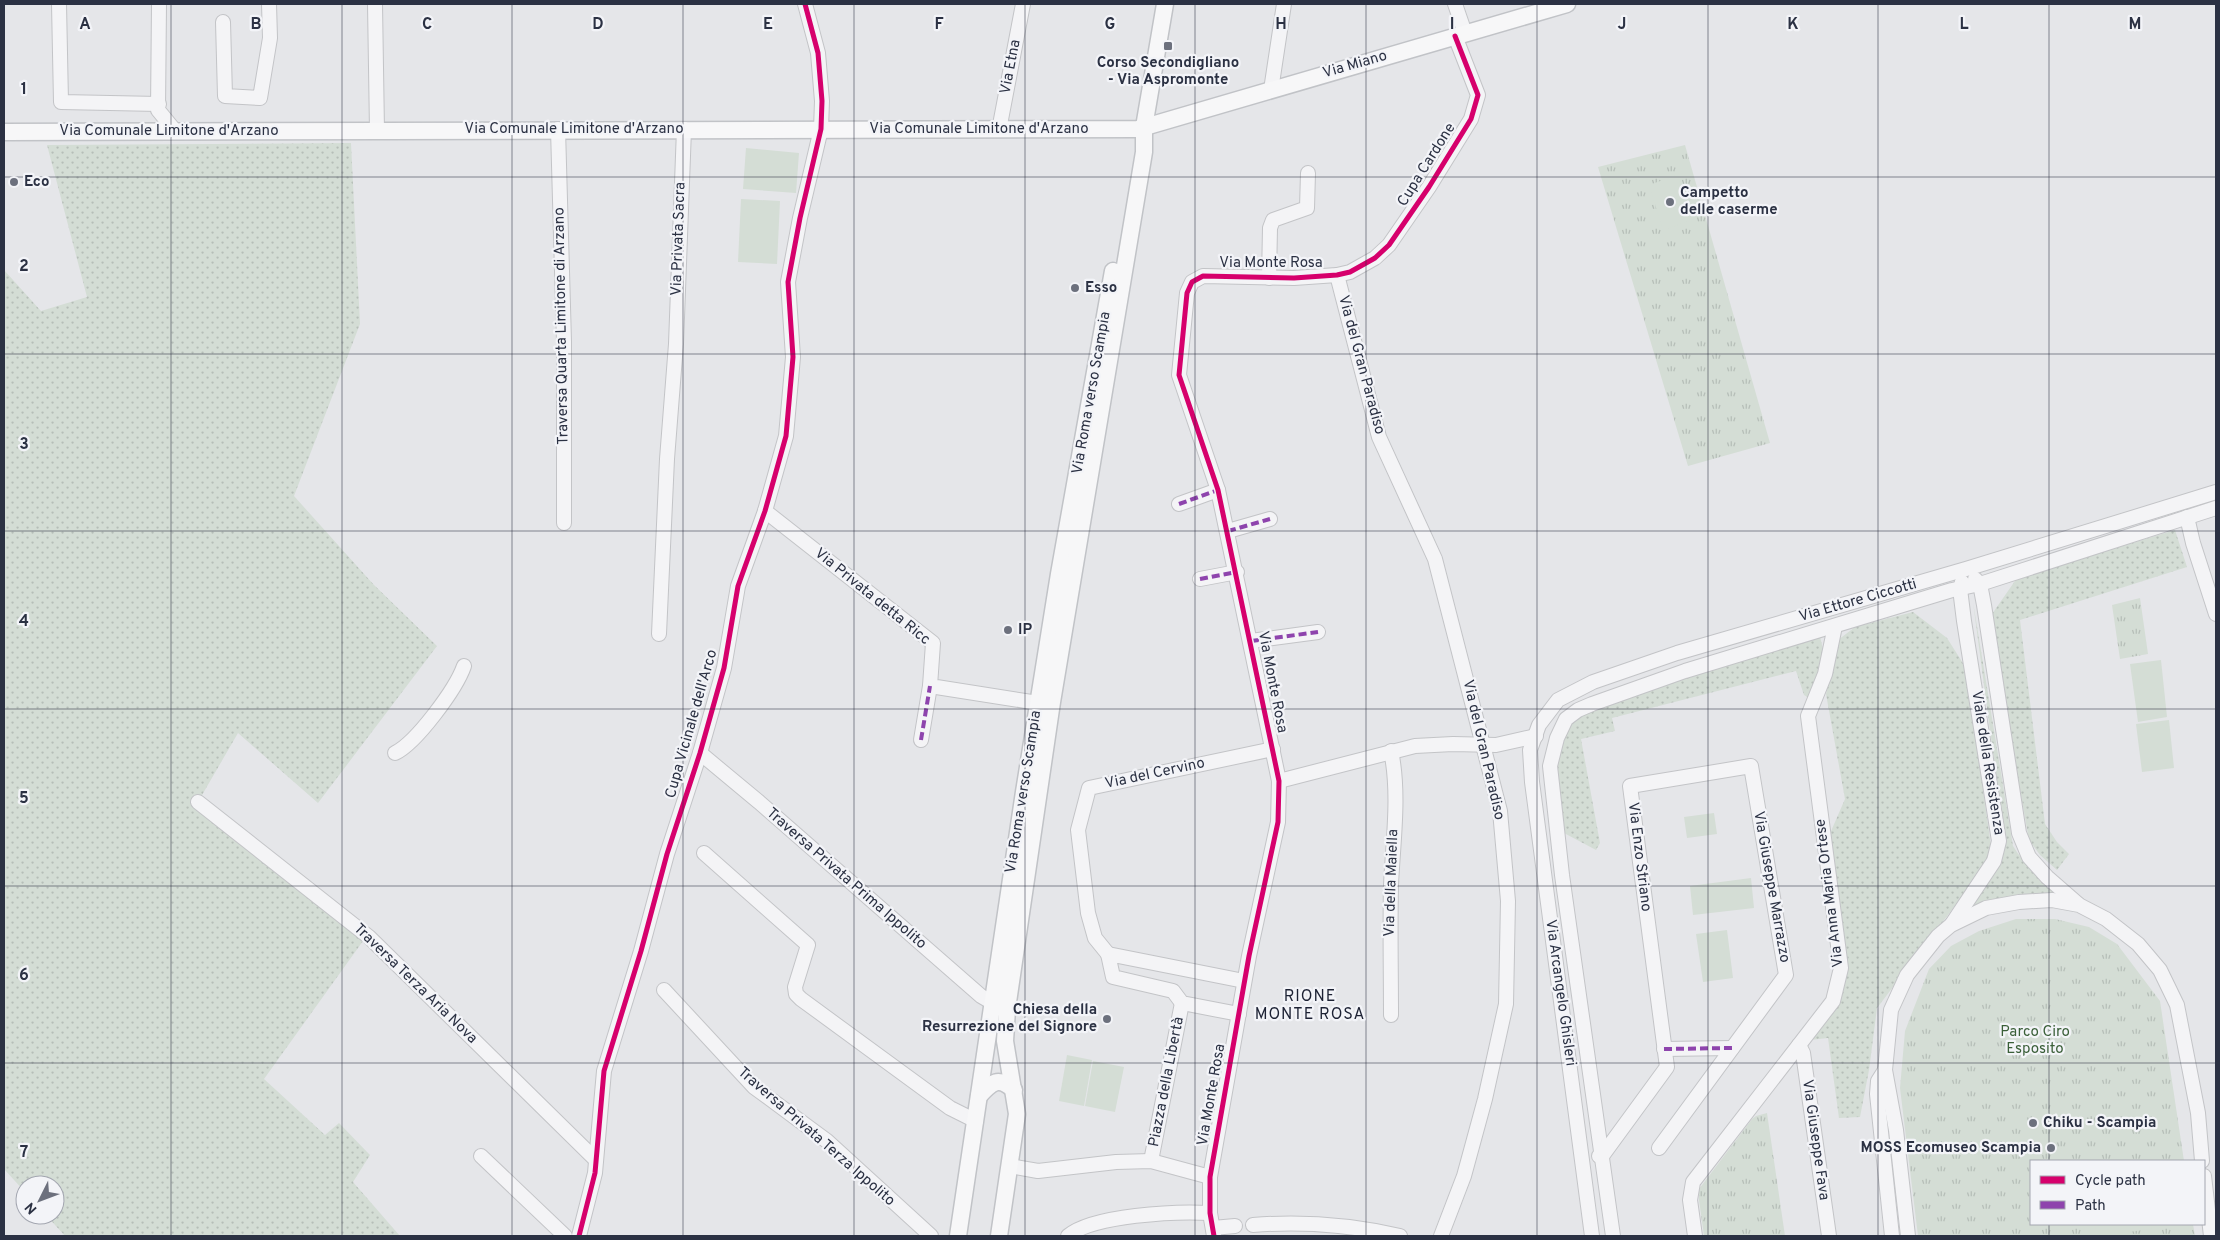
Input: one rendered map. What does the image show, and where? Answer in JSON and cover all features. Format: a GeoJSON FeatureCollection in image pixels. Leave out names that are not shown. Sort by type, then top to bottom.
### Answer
{"type":"FeatureCollection","features":[{"type":"Feature","properties":{"kind":"main road"},"geometry":{"type":"LineString","coordinates":[[1144,127],[1165,4]]}},
{"type":"Feature","properties":{"kind":"main road","name":"Via Miano"},"geometry":{"type":"LineString","coordinates":[[1144,127],[1567,4]]}},
{"type":"Feature","properties":{"kind":"main road","name":"Via Comunale Limitone d'Arzano"},"geometry":{"type":"LineString","coordinates":[[4,132],[684,129],[999,130],[1144,127]]}},
{"type":"Feature","properties":{"kind":"main road","name":"Via Roma verso Scampia"},"geometry":{"type":"LineString","coordinates":[[999,1236],[1017,1114],[1005,1042],[1007,1009],[1043,702],[1102,404],[1144,152],[1144,127]]}},
{"type":"Feature","properties":{"kind":"main road","name":"Via Roma verso Scampia"},"geometry":{"type":"LineString","coordinates":[[958,1236],[993,1003],[1043,702],[1073,498],[1135,146],[1144,127]]}},
{"type":"Feature","properties":{"kind":"main road"},"geometry":{"type":"LineString","coordinates":[[979,1096],[989,1086],[997,1082],[1005,1083],[1014,1090]]}},
{"type":"Feature","properties":{"kind":"street"},"geometry":{"type":"LineString","coordinates":[[59,4],[61,102],[159,107]]}},
{"type":"Feature","properties":{"kind":"street"},"geometry":{"type":"LineString","coordinates":[[159,4],[159,107],[176,132]]}},
{"type":"Feature","properties":{"kind":"street"},"geometry":{"type":"LineString","coordinates":[[223,22],[224,96],[260,98],[270,38],[269,4]]}},
{"type":"Feature","properties":{"kind":"street"},"geometry":{"type":"LineString","coordinates":[[375,4],[376,131]]}},
{"type":"Feature","properties":{"kind":"street","name":"Cupa Vicinale dell'Arco"},"geometry":{"type":"LineString","coordinates":[[584,1233],[595,1173],[604,1072],[641,951],[667,854],[700,753],[724,668],[738,586],[765,511],[786,436],[793,357],[788,282],[800,218],[821,129],[822,101],[818,53],[805,4]]}},
{"type":"Feature","properties":{"kind":"street","name":"Via Etna"},"geometry":{"type":"LineString","coordinates":[[999,130],[1023,4]]}},
{"type":"Feature","properties":{"kind":"street"},"geometry":{"type":"LineString","coordinates":[[1271,90],[1284,4]]}},
{"type":"Feature","properties":{"kind":"street","name":"Cupa Cardone"},"geometry":{"type":"LineString","coordinates":[[1337,275],[1350,272],[1375,258],[1389,245],[1429,187],[1470,119],[1478,95],[1460,35],[1456,4]]}},
{"type":"Feature","properties":{"kind":"street"},"geometry":{"type":"LineString","coordinates":[[138,132],[159,107]]}},
{"type":"Feature","properties":{"kind":"street","name":"Via Privata Sacra"},"geometry":{"type":"LineString","coordinates":[[659,634],[684,129]]}},
{"type":"Feature","properties":{"kind":"street","name":"Traversa Quarta Limitone di Arzano"},"geometry":{"type":"LineString","coordinates":[[558,130],[564,342],[564,522]]}},
{"type":"Feature","properties":{"kind":"street","name":"Via Monte Rosa"},"geometry":{"type":"LineString","coordinates":[[1269,278],[1270,228],[1273,220],[1308,208],[1308,173]]}},
{"type":"Feature","properties":{"kind":"street","name":"Via Monte Rosa"},"geometry":{"type":"LineString","coordinates":[[1213,1232],[1210,1213],[1210,1177],[1244,981],[1278,822],[1279,781],[1218,490],[1179,375],[1187,293],[1192,282],[1203,276],[1269,278],[1337,275]]}},
{"type":"Feature","properties":{"kind":"street","name":"Via del Gran Paradiso"},"geometry":{"type":"LineString","coordinates":[[1337,275],[1379,437],[1435,559],[1500,811],[1508,901],[1506,1004],[1485,1099],[1464,1176],[1441,1236]]}},
{"type":"Feature","properties":{"kind":"street"},"geometry":{"type":"LineString","coordinates":[[1179,504],[1218,490]]}},
{"type":"Feature","properties":{"kind":"street","name":"Via Ettore Ciccotti"},"geometry":{"type":"LineString","coordinates":[[1530,750],[1539,725],[1558,700],[1593,682],[1677,653],[1966,569],[2216,492]]}},
{"type":"Feature","properties":{"kind":"street","name":"Via Ettore Ciccotti"},"geometry":{"type":"LineString","coordinates":[[1550,766],[1557,738],[1566,719],[1578,710],[1685,671],[1934,596],[1980,584],[2216,508]]}},
{"type":"Feature","properties":{"kind":"street","name":"Via Privata detta Ricc"},"geometry":{"type":"LineString","coordinates":[[765,511],[933,643],[930,686]]}},
{"type":"Feature","properties":{"kind":"street"},"geometry":{"type":"LineString","coordinates":[[2187,518],[2216,614]]}},
{"type":"Feature","properties":{"kind":"street"},"geometry":{"type":"LineString","coordinates":[[1228,531],[1270,519]]}},
{"type":"Feature","properties":{"kind":"street"},"geometry":{"type":"LineString","coordinates":[[1966,569],[1980,584]]}},
{"type":"Feature","properties":{"kind":"street"},"geometry":{"type":"LineString","coordinates":[[1960,589],[1966,569]]}},
{"type":"Feature","properties":{"kind":"street"},"geometry":{"type":"LineString","coordinates":[[1200,579],[1236,572]]}},
{"type":"Feature","properties":{"kind":"street","name":"Viale della Resistenza"},"geometry":{"type":"LineString","coordinates":[[1980,584],[2020,833],[2029,857],[2079,905],[2106,919],[2138,944],[2160,970],[2177,1005],[2197,1108],[2202,1160]]}},
{"type":"Feature","properties":{"kind":"street","name":"Viale della Resistenza"},"geometry":{"type":"LineString","coordinates":[[1951,925],[1994,860],[2000,841],[1960,589]]}},
{"type":"Feature","properties":{"kind":"street","name":"Via Anna Maria Ortese"},"geometry":{"type":"LineString","coordinates":[[1695,1236],[1690,1200],[1693,1182],[1833,1001],[1841,968],[1808,716],[1825,674],[1835,626]]}},
{"type":"Feature","properties":{"kind":"street","name":"Via Monte Rosa"},"geometry":{"type":"LineString","coordinates":[[1250,641],[1318,632]]}},
{"type":"Feature","properties":{"kind":"street"},"geometry":{"type":"LineString","coordinates":[[395,753],[402,749],[422,729],[453,688],[464,666]]}},
{"type":"Feature","properties":{"kind":"street"},"geometry":{"type":"LineString","coordinates":[[920,740],[930,686],[1043,702]]}},
{"type":"Feature","properties":{"kind":"street"},"geometry":{"type":"LineString","coordinates":[[1279,781],[1415,746],[1496,745],[1536,736]]}},
{"type":"Feature","properties":{"kind":"street","name":"Via del Cervino"},"geometry":{"type":"LineString","coordinates":[[1108,954],[1095,938],[1088,913],[1078,830],[1089,788],[1273,749]]}},
{"type":"Feature","properties":{"kind":"street","name":"Via Arcangelo Ghisleri"},"geometry":{"type":"LineString","coordinates":[[1530,750],[1532,782],[1592,1236]]}},
{"type":"Feature","properties":{"kind":"street","name":"Via della Maiella"},"geometry":{"type":"LineString","coordinates":[[1391,751],[1394,765],[1395,806],[1391,899],[1391,1014]]}},
{"type":"Feature","properties":{"kind":"street","name":"Traversa Privata Prima Ippolito"},"geometry":{"type":"LineString","coordinates":[[700,753],[759,802],[981,996],[993,1003]]}},
{"type":"Feature","properties":{"kind":"street","name":"Via Arcangelo Ghisleri"},"geometry":{"type":"LineString","coordinates":[[1550,766],[1562,875],[1613,1236]]}},
{"type":"Feature","properties":{"kind":"street","name":"Via Enzo Striano"},"geometry":{"type":"LineString","coordinates":[[1602,1156],[1667,1067],[1630,786],[1751,766]]}},
{"type":"Feature","properties":{"kind":"street","name":"Via Giuseppe Marrazzo"},"geometry":{"type":"LineString","coordinates":[[1660,1148],[1786,974],[1751,766]]}},
{"type":"Feature","properties":{"kind":"street","name":"Traversa Terza Aria Nova"},"geometry":{"type":"LineString","coordinates":[[198,802],[369,937],[596,1160]]}},
{"type":"Feature","properties":{"kind":"street"},"geometry":{"type":"LineString","coordinates":[[704,853],[808,945],[795,987],[796,994],[950,1108],[976,1120]]}},
{"type":"Feature","properties":{"kind":"street","name":"Viale della Resistenza"},"geometry":{"type":"LineString","coordinates":[[1908,1236],[1896,1130],[1886,1070],[1891,1010],[1908,975],[1938,936],[1951,925],[1986,908],[2019,902],[2052,900],[2079,905]]}},
{"type":"Feature","properties":{"kind":"street"},"geometry":{"type":"LineString","coordinates":[[1108,954],[1244,981]]}},
{"type":"Feature","properties":{"kind":"street","name":"Piazza della Libertà"},"geometry":{"type":"LineString","coordinates":[[1108,954],[1113,977],[1173,991],[1182,1003],[1238,1014]]}},
{"type":"Feature","properties":{"kind":"street","name":"Traversa Privata Terza Ippolito"},"geometry":{"type":"LineString","coordinates":[[664,990],[754,1087],[827,1141],[932,1236]]}},
{"type":"Feature","properties":{"kind":"street","name":"Piazza della Libertà"},"geometry":{"type":"LineString","coordinates":[[1151,1161],[1182,1003]]}},
{"type":"Feature","properties":{"kind":"street","name":"Via Giuseppe Fava"},"geometry":{"type":"LineString","coordinates":[[1799,1045],[1803,1053],[1830,1236]]}},
{"type":"Feature","properties":{"kind":"street"},"geometry":{"type":"LineString","coordinates":[[1664,1050],[1732,1048]]}},
{"type":"Feature","properties":{"kind":"street","name":"Viale della Resistenza"},"geometry":{"type":"LineString","coordinates":[[1886,1070],[1878,1081],[1877,1094],[1892,1236]]}},
{"type":"Feature","properties":{"kind":"street"},"geometry":{"type":"LineString","coordinates":[[481,1156],[565,1236]]}},
{"type":"Feature","properties":{"kind":"street"},"geometry":{"type":"LineString","coordinates":[[1582,1159],[1602,1156]]}},
{"type":"Feature","properties":{"kind":"street"},"geometry":{"type":"LineString","coordinates":[[1010,1166],[1038,1172],[1116,1162],[1151,1161],[1210,1177]]}},
{"type":"Feature","properties":{"kind":"street"},"geometry":{"type":"LineString","coordinates":[[2205,1185],[2211,1236]]}},
{"type":"Feature","properties":{"kind":"street"},"geometry":{"type":"LineString","coordinates":[[1068,1236],[1098,1222],[1184,1211],[1210,1213]]}},
{"type":"Feature","properties":{"kind":"street"},"geometry":{"type":"LineString","coordinates":[[1253,1225],[1284,1223],[1363,1227],[1400,1236]]}},
{"type":"Feature","properties":{"kind":"street"},"geometry":{"type":"LineString","coordinates":[[1213,1232],[1235,1226]]}},
{"type":"Feature","properties":{"kind":"green space"},"geometry":{"type":"Polygon","coordinates":[[[351,143],[360,324],[294,496],[374,585],[437,646],[318,803],[238,733],[198,802],[363,941],[264,1079],[325,1135],[339,1123],[370,1155],[353,1182],[400,1236],[65,1236],[55,1225],[65,1225],[65,1175],[15,1175],[15,1181],[4,1169],[4,270],[41,311],[87,297],[47,145],[351,143]]]}},
{"type":"Feature","properties":{"kind":"green space"},"geometry":{"type":"Polygon","coordinates":[[[1685,145],[1770,443],[1688,466],[1598,167],[1685,145]]]}},
{"type":"Feature","properties":{"kind":"green space"},"geometry":{"type":"Polygon","coordinates":[[[746,148],[799,153],[796,193],[743,189],[746,148]]]}},
{"type":"Feature","properties":{"kind":"green space","name":"Campetto delle caserme"},"geometry":{"type":"Polygon","coordinates":[[[1677,175],[1692,220],[1663,230],[1649,185],[1677,175]]]}},
{"type":"Feature","properties":{"kind":"green space"},"geometry":{"type":"Polygon","coordinates":[[[741,199],[780,201],[777,264],[738,262],[741,199]]]}},
{"type":"Feature","properties":{"kind":"green space"},"geometry":{"type":"Polygon","coordinates":[[[2175,530],[2187,567],[2020,620],[2045,824],[2057,842],[2069,854],[2057,870],[2040,855],[2029,840],[1991,626],[1992,614],[2017,578],[2175,530]]]}},
{"type":"Feature","properties":{"kind":"green space"},"geometry":{"type":"Polygon","coordinates":[[[2140,598],[2148,654],[2120,659],[2112,605],[2140,598]]]}},
{"type":"Feature","properties":{"kind":"green space"},"geometry":{"type":"Polygon","coordinates":[[[1973,602],[2013,846],[2037,876],[2057,890],[2058,895],[2000,899],[1967,910],[2005,843],[1973,602]]]}},
{"type":"Feature","properties":{"kind":"green space"},"geometry":{"type":"Polygon","coordinates":[[[1913,612],[1947,638],[1966,668],[1991,846],[1983,869],[1877,1008],[1869,1070],[1860,1117],[1839,1118],[1828,1038],[1810,1040],[1836,991],[1837,938],[1825,845],[1845,799],[1826,694],[1838,640],[1855,627],[1913,612]]]}},
{"type":"Feature","properties":{"kind":"green space"},"geometry":{"type":"Polygon","coordinates":[[[1820,637],[1824,656],[1823,669],[1809,698],[1804,695],[1796,671],[1612,718],[1615,731],[1581,739],[1600,843],[1596,850],[1564,833],[1551,758],[1578,710],[1820,637]]]}},
{"type":"Feature","properties":{"kind":"green space"},"geometry":{"type":"Polygon","coordinates":[[[2161,660],[2167,717],[2138,722],[2130,664],[2161,660]]]}},
{"type":"Feature","properties":{"kind":"green space"},"geometry":{"type":"Polygon","coordinates":[[[2169,720],[2174,768],[2142,772],[2136,724],[2169,720]]]}},
{"type":"Feature","properties":{"kind":"green space"},"geometry":{"type":"Polygon","coordinates":[[[1714,813],[1717,834],[1687,838],[1684,817],[1714,813]]]}},
{"type":"Feature","properties":{"kind":"green space"},"geometry":{"type":"Polygon","coordinates":[[[1751,878],[1754,908],[1693,915],[1690,886],[1751,878]]]}},
{"type":"Feature","properties":{"kind":"green space","name":"Parco Ciro Esposito"},"geometry":{"type":"Polygon","coordinates":[[[2016,919],[2055,919],[2089,927],[2117,944],[2160,1001],[2184,1160],[2030,1160],[2030,1225],[2193,1225],[2195,1236],[1918,1236],[1900,1088],[1905,1031],[1929,969],[1951,946],[1979,931],[2016,919]]]}},
{"type":"Feature","properties":{"kind":"green space"},"geometry":{"type":"Polygon","coordinates":[[[1727,930],[1733,978],[1703,982],[1696,934],[1727,930]]]}},
{"type":"Feature","properties":{"kind":"green space"},"geometry":{"type":"Polygon","coordinates":[[[1067,1055],[1092,1060],[1084,1106],[1059,1101],[1067,1055]]]}},
{"type":"Feature","properties":{"kind":"green space"},"geometry":{"type":"Polygon","coordinates":[[[1093,1061],[1124,1067],[1115,1112],[1085,1106],[1093,1061]]]}},
{"type":"Feature","properties":{"kind":"green space"},"geometry":{"type":"Polygon","coordinates":[[[1767,1113],[1785,1236],[1704,1236],[1699,1189],[1752,1119],[1767,1113]]]}},
{"type":"Feature","properties":{"kind":"green space"},"geometry":{"type":"Polygon","coordinates":[[[2095,1225],[2151,1225],[2152,1229],[2096,1236],[2095,1225]]]}},
{"type":"Feature","properties":{"kind":"marked path"},"geometry":{"type":"LineString","coordinates":[[1179,504],[1218,490]]}},
{"type":"Feature","properties":{"kind":"marked path"},"geometry":{"type":"LineString","coordinates":[[1228,531],[1270,519]]}},
{"type":"Feature","properties":{"kind":"marked path"},"geometry":{"type":"LineString","coordinates":[[1200,579],[1237,572]]}},
{"type":"Feature","properties":{"kind":"marked path"},"geometry":{"type":"LineString","coordinates":[[1251,641],[1318,632]]}},
{"type":"Feature","properties":{"kind":"marked path"},"geometry":{"type":"LineString","coordinates":[[921,740],[930,686]]}},
{"type":"Feature","properties":{"kind":"marked path"},"geometry":{"type":"LineString","coordinates":[[1664,1049],[1732,1048]]}},
{"type":"Feature","properties":{"kind":"cycle path"},"geometry":{"type":"LineString","coordinates":[[579,1236],[595,1173],[604,1071],[641,951],[667,854],[700,753],[724,668],[738,586],[765,511],[786,436],[793,357],[788,282],[800,218],[821,129],[822,101],[818,53],[805,4]]}},
{"type":"Feature","properties":{"kind":"cycle path"},"geometry":{"type":"LineString","coordinates":[[1214,1236],[1210,1213],[1210,1177],[1249,956],[1278,822],[1279,781],[1218,490],[1179,375],[1187,293],[1192,282],[1203,276],[1294,278],[1337,275],[1350,272],[1375,258],[1389,245],[1429,187],[1471,119],[1478,95],[1455,36]]}},
{"type":"Feature","properties":{"kind":"place","name":"Corso Secondigliano - Via Aspromonte"},"geometry":{"type":"Point","coordinates":[1168,46]}},
{"type":"Feature","properties":{"kind":"place","name":"Eco"},"geometry":{"type":"Point","coordinates":[14,182]}},
{"type":"Feature","properties":{"kind":"place","name":"Campetto delle caserme"},"geometry":{"type":"Point","coordinates":[1670,202]}},
{"type":"Feature","properties":{"kind":"place","name":"Esso"},"geometry":{"type":"Point","coordinates":[1075,288]}},
{"type":"Feature","properties":{"kind":"place","name":"IP"},"geometry":{"type":"Point","coordinates":[1008,630]}},
{"type":"Feature","properties":{"kind":"place","name":"Chiesa della Resurrezione del Signore"},"geometry":{"type":"Point","coordinates":[1107,1019]}},
{"type":"Feature","properties":{"kind":"place","name":"Chiku - Scampia"},"geometry":{"type":"Point","coordinates":[2033,1123]}},
{"type":"Feature","properties":{"kind":"place","name":"MOSS Ecomuseo Scampia"},"geometry":{"type":"Point","coordinates":[2051,1148]}},
{"type":"Feature","properties":{"kind":"district","name":"RIONE MONTE ROSA"},"geometry":{"type":"Point","coordinates":[1310,1006]}}]}
